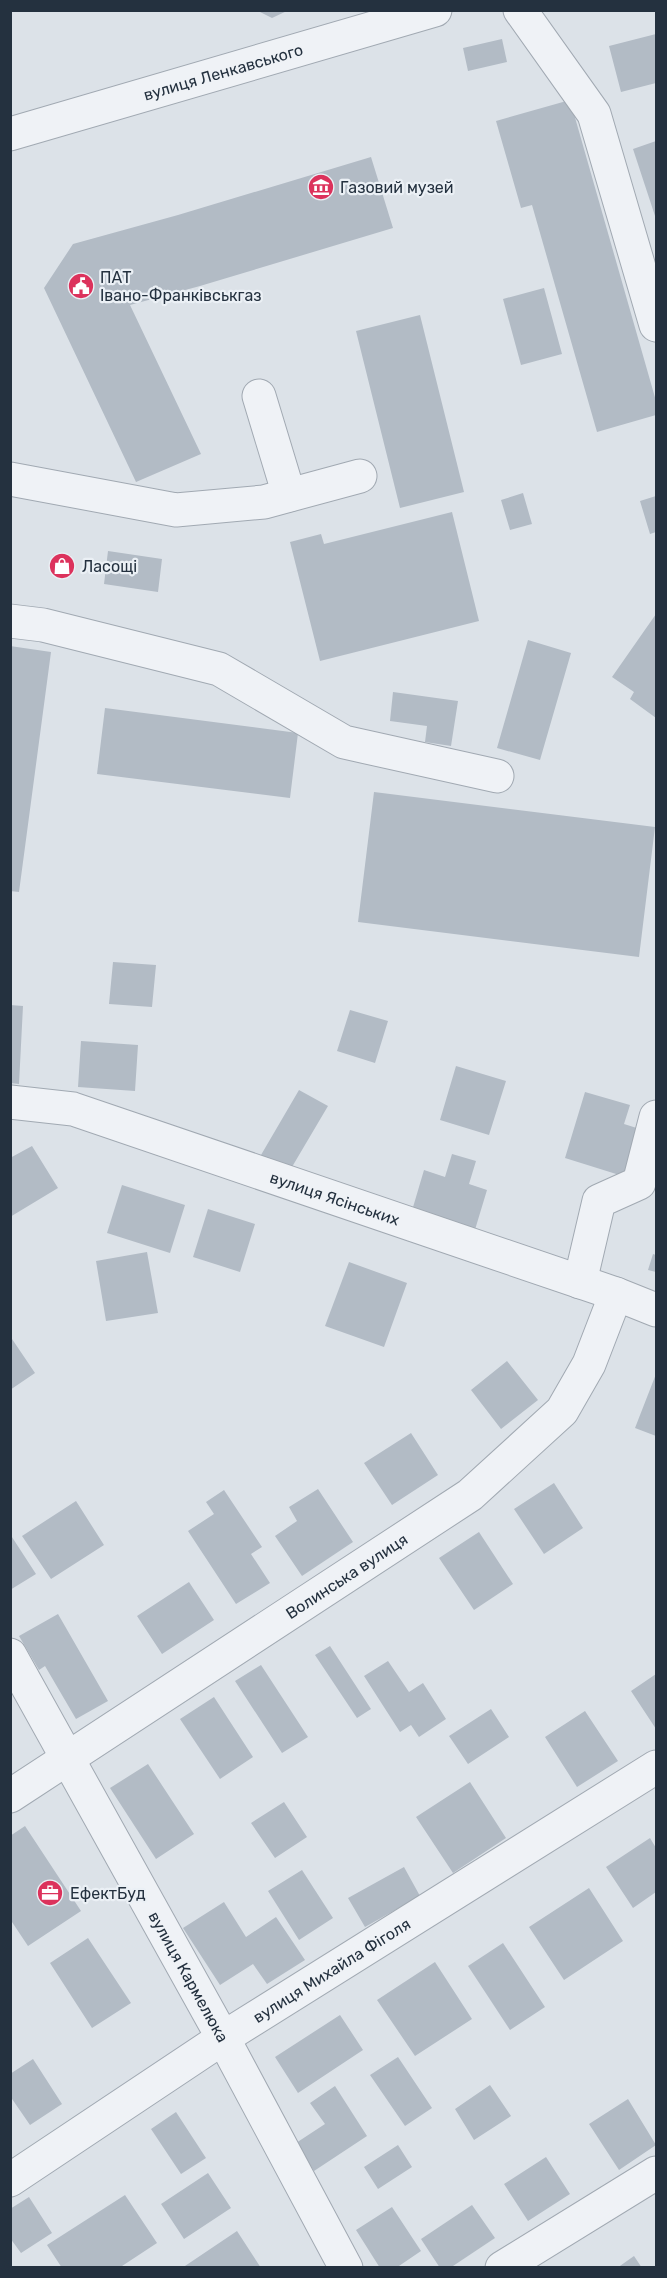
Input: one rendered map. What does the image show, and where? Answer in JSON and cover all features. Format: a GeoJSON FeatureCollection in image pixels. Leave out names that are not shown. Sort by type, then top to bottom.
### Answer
{"type":"FeatureCollection","features":[{"type":"Feature","properties":{"kind":"street","name":"вулиця Ленкавського"},"geometry":{"type":"LineString","coordinates":[[10,134],[368,20],[435,10]]}},
{"type":"Feature","properties":{"kind":"street"},"geometry":{"type":"LineString","coordinates":[[520,10],[594,114],[657,326]]}},
{"type":"Feature","properties":{"kind":"street"},"geometry":{"type":"LineString","coordinates":[[259,396],[289,495]]}},
{"type":"Feature","properties":{"kind":"street"},"geometry":{"type":"LineString","coordinates":[[10,479],[177,510],[264,502],[360,476]]}},
{"type":"Feature","properties":{"kind":"street"},"geometry":{"type":"LineString","coordinates":[[10,621],[43,625],[219,669],[344,742],[497,776]]}},
{"type":"Feature","properties":{"kind":"street","name":"вулиця Ясінських"},"geometry":{"type":"LineString","coordinates":[[10,1102],[73,1109],[657,1310]]}},
{"type":"Feature","properties":{"kind":"street"},"geometry":{"type":"LineString","coordinates":[[580,1282],[599,1201],[639,1183],[657,1117]]}},
{"type":"Feature","properties":{"kind":"street","name":"Волинська вулиця"},"geometry":{"type":"LineString","coordinates":[[10,1796],[471,1495],[562,1411],[589,1364],[616,1294]]}},
{"type":"Feature","properties":{"kind":"street","name":"вулиця Кармелюка"},"geometry":{"type":"LineString","coordinates":[[10,1655],[223,2038],[346,2268]]}},
{"type":"Feature","properties":{"kind":"street","name":"вулиця Михайла Фіголя"},"geometry":{"type":"LineString","coordinates":[[10,2180],[223,2038],[657,1767]]}},
{"type":"Feature","properties":{"kind":"street"},"geometry":{"type":"LineString","coordinates":[[502,2268],[657,2173]]}},
{"type":"Feature","properties":{"kind":"building"},"geometry":{"type":"Polygon","coordinates":[[[256,10],[289,10],[272,18],[256,10]]]}},
{"type":"Feature","properties":{"kind":"building"},"geometry":{"type":"Polygon","coordinates":[[[656,34],[656,83],[621,92],[609,46],[656,34]]]}},
{"type":"Feature","properties":{"kind":"building"},"geometry":{"type":"Polygon","coordinates":[[[502,39],[507,62],[468,71],[463,48],[502,39]]]}},
{"type":"Feature","properties":{"kind":"building"},"geometry":{"type":"Polygon","coordinates":[[[570,100],[656,401],[656,415],[597,432],[532,205],[521,208],[496,121],[570,100]]]}},
{"type":"Feature","properties":{"kind":"building"},"geometry":{"type":"Polygon","coordinates":[[[656,141],[656,219],[633,149],[656,141]]]}},
{"type":"Feature","properties":{"kind":"building"},"geometry":{"type":"Polygon","coordinates":[[[371,157],[393,228],[130,305],[201,454],[136,482],[44,288],[73,244],[371,157]]]}},
{"type":"Feature","properties":{"kind":"building"},"geometry":{"type":"Polygon","coordinates":[[[544,288],[562,354],[521,365],[503,299],[544,288]]]}},
{"type":"Feature","properties":{"kind":"building"},"geometry":{"type":"Polygon","coordinates":[[[420,315],[464,492],[400,508],[356,331],[420,315]]]}},
{"type":"Feature","properties":{"kind":"building"},"geometry":{"type":"Polygon","coordinates":[[[523,493],[532,524],[510,530],[501,500],[523,493]]]}},
{"type":"Feature","properties":{"kind":"building"},"geometry":{"type":"Polygon","coordinates":[[[656,496],[656,532],[650,534],[640,501],[656,496]]]}},
{"type":"Feature","properties":{"kind":"building"},"geometry":{"type":"Polygon","coordinates":[[[452,512],[479,621],[320,661],[290,542],[321,534],[324,544],[452,512]]]}},
{"type":"Feature","properties":{"kind":"building"},"geometry":{"type":"Polygon","coordinates":[[[108,551],[162,559],[158,592],[104,584],[108,551]]]}},
{"type":"Feature","properties":{"kind":"building"},"geometry":{"type":"Polygon","coordinates":[[[656,614],[656,718],[630,699],[634,692],[612,677],[656,614]]]}},
{"type":"Feature","properties":{"kind":"building"},"geometry":{"type":"Polygon","coordinates":[[[528,640],[571,653],[540,760],[497,748],[528,640]]]}},
{"type":"Feature","properties":{"kind":"building"},"geometry":{"type":"Polygon","coordinates":[[[10,646],[51,652],[19,892],[10,891],[10,646]]]}},
{"type":"Feature","properties":{"kind":"building"},"geometry":{"type":"Polygon","coordinates":[[[393,692],[458,701],[451,746],[425,742],[427,726],[390,721],[393,692]]]}},
{"type":"Feature","properties":{"kind":"building"},"geometry":{"type":"Polygon","coordinates":[[[105,708],[298,733],[290,798],[97,774],[105,708]]]}},
{"type":"Feature","properties":{"kind":"building"},"geometry":{"type":"Polygon","coordinates":[[[374,792],[655,827],[639,957],[358,922],[374,792]]]}},
{"type":"Feature","properties":{"kind":"building"},"geometry":{"type":"Polygon","coordinates":[[[113,962],[156,965],[152,1007],[109,1004],[113,962]]]}},
{"type":"Feature","properties":{"kind":"building"},"geometry":{"type":"Polygon","coordinates":[[[10,1005],[23,1006],[19,1084],[10,1083],[10,1005]]]}},
{"type":"Feature","properties":{"kind":"building"},"geometry":{"type":"Polygon","coordinates":[[[350,1010],[388,1021],[375,1063],[337,1051],[350,1010]]]}},
{"type":"Feature","properties":{"kind":"building"},"geometry":{"type":"Polygon","coordinates":[[[81,1041],[138,1045],[135,1091],[78,1087],[81,1041]]]}},
{"type":"Feature","properties":{"kind":"building"},"geometry":{"type":"Polygon","coordinates":[[[456,1066],[506,1081],[489,1135],[440,1120],[456,1066]]]}},
{"type":"Feature","properties":{"kind":"building"},"geometry":{"type":"Polygon","coordinates":[[[299,1090],[328,1106],[289,1172],[261,1155],[299,1090]]]}},
{"type":"Feature","properties":{"kind":"building"},"geometry":{"type":"Polygon","coordinates":[[[585,1092],[630,1105],[624,1124],[643,1130],[629,1178],[565,1158],[585,1092]]]}},
{"type":"Feature","properties":{"kind":"building"},"geometry":{"type":"Polygon","coordinates":[[[32,1146],[58,1188],[10,1217],[10,1158],[32,1146]]]}},
{"type":"Feature","properties":{"kind":"building"},"geometry":{"type":"Polygon","coordinates":[[[452,1154],[476,1161],[469,1184],[487,1190],[474,1233],[411,1214],[424,1170],[445,1177],[452,1154]]]}},
{"type":"Feature","properties":{"kind":"building"},"geometry":{"type":"Polygon","coordinates":[[[122,1185],[185,1205],[170,1253],[107,1233],[122,1185]]]}},
{"type":"Feature","properties":{"kind":"building"},"geometry":{"type":"Polygon","coordinates":[[[208,1209],[255,1224],[240,1272],[193,1257],[208,1209]]]}},
{"type":"Feature","properties":{"kind":"building"},"geometry":{"type":"Polygon","coordinates":[[[147,1252],[158,1313],[106,1321],[96,1261],[147,1252]]]}},
{"type":"Feature","properties":{"kind":"building"},"geometry":{"type":"Polygon","coordinates":[[[653,1254],[656,1255],[656,1272],[648,1270],[653,1254]]]}},
{"type":"Feature","properties":{"kind":"building"},"geometry":{"type":"Polygon","coordinates":[[[349,1262],[407,1283],[384,1347],[325,1326],[349,1262]]]}},
{"type":"Feature","properties":{"kind":"building"},"geometry":{"type":"Polygon","coordinates":[[[10,1336],[35,1373],[10,1390],[10,1336]]]}},
{"type":"Feature","properties":{"kind":"building"},"geometry":{"type":"Polygon","coordinates":[[[507,1361],[538,1400],[501,1429],[471,1390],[507,1361]]]}},
{"type":"Feature","properties":{"kind":"building"},"geometry":{"type":"Polygon","coordinates":[[[656,1374],[656,1436],[635,1428],[656,1374]]]}},
{"type":"Feature","properties":{"kind":"building"},"geometry":{"type":"Polygon","coordinates":[[[411,1433],[438,1475],[392,1505],[364,1463],[411,1433]]]}},
{"type":"Feature","properties":{"kind":"building"},"geometry":{"type":"Polygon","coordinates":[[[554,1483],[583,1528],[544,1554],[514,1509],[554,1483]]]}},
{"type":"Feature","properties":{"kind":"building"},"geometry":{"type":"Polygon","coordinates":[[[318,1489],[353,1542],[302,1576],[275,1536],[297,1521],[289,1507],[318,1489]]]}},
{"type":"Feature","properties":{"kind":"building"},"geometry":{"type":"Polygon","coordinates":[[[224,1490],[262,1547],[251,1554],[270,1583],[236,1604],[188,1531],[214,1514],[206,1502],[224,1490]]]}},
{"type":"Feature","properties":{"kind":"building"},"geometry":{"type":"Polygon","coordinates":[[[76,1501],[104,1545],[51,1579],[22,1536],[76,1501]]]}},
{"type":"Feature","properties":{"kind":"building"},"geometry":{"type":"Polygon","coordinates":[[[479,1532],[513,1584],[474,1610],[439,1558],[479,1532]]]}},
{"type":"Feature","properties":{"kind":"building"},"geometry":{"type":"Polygon","coordinates":[[[10,1534],[36,1574],[10,1590],[10,1534]]]}},
{"type":"Feature","properties":{"kind":"building"},"geometry":{"type":"Polygon","coordinates":[[[189,1582],[214,1620],[162,1654],[137,1616],[189,1582]]]}},
{"type":"Feature","properties":{"kind":"building"},"geometry":{"type":"Polygon","coordinates":[[[58,1614],[108,1701],[76,1719],[45,1666],[39,1670],[19,1636],[58,1614]]]}},
{"type":"Feature","properties":{"kind":"building"},"geometry":{"type":"Polygon","coordinates":[[[330,1646],[371,1709],[357,1718],[315,1655],[330,1646]]]}},
{"type":"Feature","properties":{"kind":"building"},"geometry":{"type":"Polygon","coordinates":[[[388,1661],[409,1692],[423,1683],[446,1719],[419,1737],[411,1725],[400,1732],[364,1676],[388,1661]]]}},
{"type":"Feature","properties":{"kind":"building"},"geometry":{"type":"Polygon","coordinates":[[[261,1665],[308,1737],[282,1753],[235,1681],[261,1665]]]}},
{"type":"Feature","properties":{"kind":"building"},"geometry":{"type":"Polygon","coordinates":[[[656,1674],[656,1729],[631,1691],[656,1674]]]}},
{"type":"Feature","properties":{"kind":"building"},"geometry":{"type":"Polygon","coordinates":[[[214,1697],[253,1757],[220,1779],[180,1719],[214,1697]]]}},
{"type":"Feature","properties":{"kind":"building"},"geometry":{"type":"Polygon","coordinates":[[[491,1709],[509,1737],[468,1764],[449,1736],[491,1709]]]}},
{"type":"Feature","properties":{"kind":"building"},"geometry":{"type":"Polygon","coordinates":[[[585,1711],[618,1761],[577,1787],[545,1737],[585,1711]]]}},
{"type":"Feature","properties":{"kind":"building"},"geometry":{"type":"Polygon","coordinates":[[[148,1764],[194,1834],[156,1859],[110,1788],[148,1764]]]}},
{"type":"Feature","properties":{"kind":"building"},"geometry":{"type":"Polygon","coordinates":[[[470,1782],[506,1838],[453,1873],[416,1817],[470,1782]]]}},
{"type":"Feature","properties":{"kind":"building"},"geometry":{"type":"Polygon","coordinates":[[[284,1802],[307,1837],[275,1858],[251,1823],[284,1802]]]}},
{"type":"Feature","properties":{"kind":"building"},"geometry":{"type":"Polygon","coordinates":[[[25,1826],[81,1911],[28,1946],[10,1919],[10,1836],[25,1826]]]}},
{"type":"Feature","properties":{"kind":"building"},"geometry":{"type":"Polygon","coordinates":[[[650,1838],[656,1848],[656,1892],[633,1908],[606,1867],[650,1838]]]}},
{"type":"Feature","properties":{"kind":"building"},"geometry":{"type":"Polygon","coordinates":[[[404,1867],[420,1896],[365,1927],[348,1898],[404,1867]]]}},
{"type":"Feature","properties":{"kind":"building"},"geometry":{"type":"Polygon","coordinates":[[[302,1870],[333,1918],[299,1940],[268,1891],[302,1870]]]}},
{"type":"Feature","properties":{"kind":"building"},"geometry":{"type":"Polygon","coordinates":[[[589,1888],[623,1941],[564,1980],[529,1927],[589,1888]]]}},
{"type":"Feature","properties":{"kind":"building"},"geometry":{"type":"Polygon","coordinates":[[[224,1902],[246,1937],[276,1917],[305,1960],[267,1984],[253,1964],[220,1985],[183,1928],[224,1902]]]}},
{"type":"Feature","properties":{"kind":"building"},"geometry":{"type":"Polygon","coordinates":[[[88,1938],[131,2003],[92,2028],[50,1963],[88,1938]]]}},
{"type":"Feature","properties":{"kind":"building"},"geometry":{"type":"Polygon","coordinates":[[[503,1943],[545,2007],[510,2030],[468,1966],[503,1943]]]}},
{"type":"Feature","properties":{"kind":"building"},"geometry":{"type":"Polygon","coordinates":[[[435,1962],[472,2019],[415,2056],[377,2000],[435,1962]]]}},
{"type":"Feature","properties":{"kind":"building"},"geometry":{"type":"Polygon","coordinates":[[[340,2015],[363,2050],[298,2093],[275,2057],[340,2015]]]}},
{"type":"Feature","properties":{"kind":"building"},"geometry":{"type":"Polygon","coordinates":[[[398,2057],[432,2108],[405,2126],[370,2075],[398,2057]]]}},
{"type":"Feature","properties":{"kind":"building"},"geometry":{"type":"Polygon","coordinates":[[[33,2059],[62,2104],[30,2125],[10,2096],[10,2074],[33,2059]]]}},
{"type":"Feature","properties":{"kind":"building"},"geometry":{"type":"Polygon","coordinates":[[[490,2085],[511,2116],[474,2140],[455,2109],[490,2085]]]}},
{"type":"Feature","properties":{"kind":"building"},"geometry":{"type":"Polygon","coordinates":[[[335,2086],[367,2136],[314,2171],[296,2143],[325,2124],[310,2103],[335,2086]]]}},
{"type":"Feature","properties":{"kind":"building"},"geometry":{"type":"Polygon","coordinates":[[[628,2099],[656,2145],[619,2170],[589,2124],[628,2099]]]}},
{"type":"Feature","properties":{"kind":"building"},"geometry":{"type":"Polygon","coordinates":[[[176,2112],[206,2158],[181,2174],[151,2129],[176,2112]]]}},
{"type":"Feature","properties":{"kind":"building"},"geometry":{"type":"Polygon","coordinates":[[[398,2145],[412,2167],[378,2189],[364,2167],[398,2145]]]}},
{"type":"Feature","properties":{"kind":"building"},"geometry":{"type":"Polygon","coordinates":[[[546,2157],[570,2194],[528,2221],[504,2184],[546,2157]]]}},
{"type":"Feature","properties":{"kind":"building"},"geometry":{"type":"Polygon","coordinates":[[[208,2173],[231,2208],[184,2239],[161,2204],[208,2173]]]}},
{"type":"Feature","properties":{"kind":"building"},"geometry":{"type":"Polygon","coordinates":[[[125,2195],[157,2243],[119,2268],[62,2268],[47,2245],[125,2195]]]}},
{"type":"Feature","properties":{"kind":"building"},"geometry":{"type":"Polygon","coordinates":[[[29,2197],[52,2233],[21,2253],[10,2238],[10,2209],[29,2197]]]}},
{"type":"Feature","properties":{"kind":"building"},"geometry":{"type":"Polygon","coordinates":[[[472,2205],[495,2238],[450,2268],[440,2268],[421,2239],[472,2205]]]}},
{"type":"Feature","properties":{"kind":"building"},"geometry":{"type":"Polygon","coordinates":[[[392,2207],[421,2251],[396,2268],[380,2268],[356,2230],[392,2207]]]}},
{"type":"Feature","properties":{"kind":"building"},"geometry":{"type":"Polygon","coordinates":[[[237,2231],[261,2268],[182,2268],[237,2231]]]}},
{"type":"Feature","properties":{"kind":"building"},"geometry":{"type":"Polygon","coordinates":[[[634,2256],[642,2268],[617,2268],[634,2256]]]}},
{"type":"Feature","properties":{"kind":"place","name":"Газовий музей"},"geometry":{"type":"Point","coordinates":[321,187]}},
{"type":"Feature","properties":{"kind":"place","name":"ПАТ Івано-Франківськгаз"},"geometry":{"type":"Point","coordinates":[81,286]}},
{"type":"Feature","properties":{"kind":"place","name":"Ласощі"},"geometry":{"type":"Point","coordinates":[62,566]}},
{"type":"Feature","properties":{"kind":"place","name":"ЕфектБуд"},"geometry":{"type":"Point","coordinates":[50,1893]}}]}
